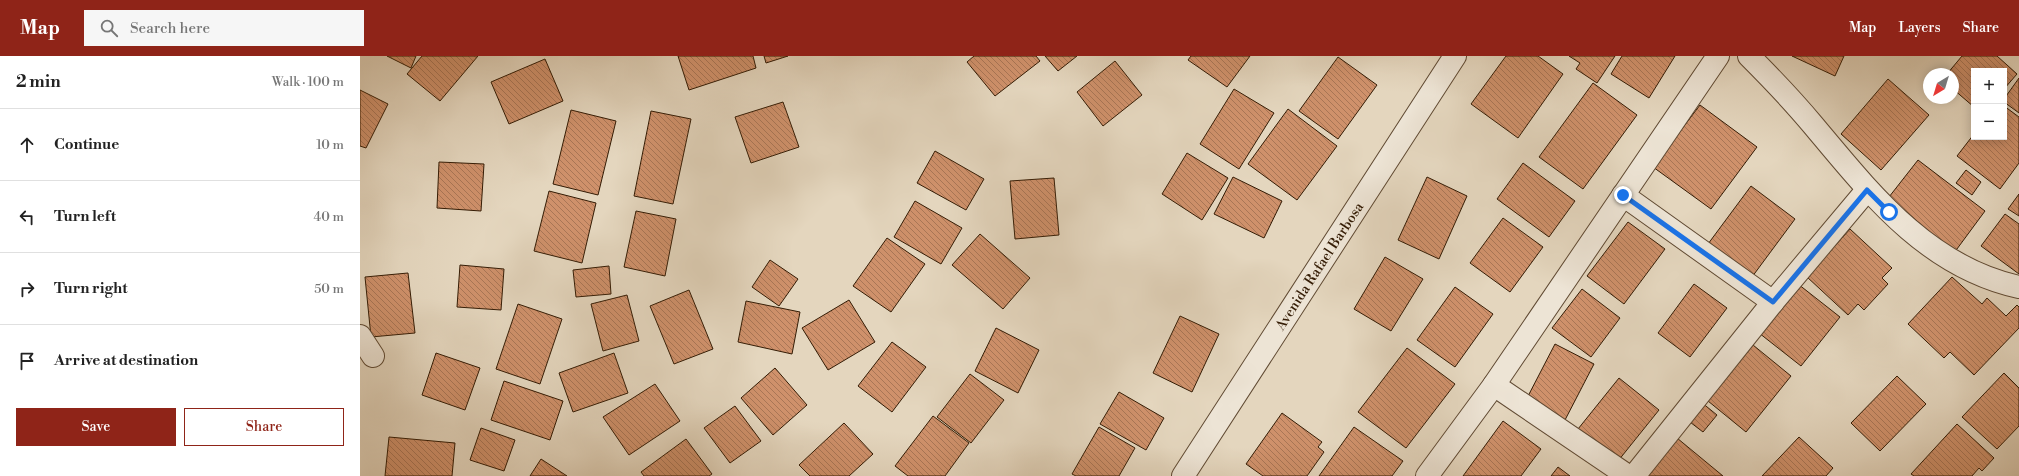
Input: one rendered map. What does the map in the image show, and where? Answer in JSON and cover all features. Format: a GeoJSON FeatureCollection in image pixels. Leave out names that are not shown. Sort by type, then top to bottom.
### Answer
{"type":"FeatureCollection","features":[{"type":"Feature","properties":{"kind":"street","name":"Avenida Rafael Barbosa"},"geometry":{"type":"LineString","coordinates":[[1183,476],[1455,56]]}},
{"type":"Feature","properties":{"kind":"street"},"geometry":{"type":"LineString","coordinates":[[1427,476],[1494,385],[1718,56]]}},
{"type":"Feature","properties":{"kind":"street"},"geometry":{"type":"LineString","coordinates":[[1750,56],[1812,123],[1867,190],[1889,212],[1937,252],[1976,272],[2019,287]]}},
{"type":"Feature","properties":{"kind":"street"},"geometry":{"type":"LineString","coordinates":[[1634,476],[1773,302],[1867,190]]}},
{"type":"Feature","properties":{"kind":"street"},"geometry":{"type":"LineString","coordinates":[[1623,195],[1773,302]]}},
{"type":"Feature","properties":{"kind":"street"},"geometry":{"type":"LineString","coordinates":[[360,336],[373,356]]}},
{"type":"Feature","properties":{"kind":"street"},"geometry":{"type":"LineString","coordinates":[[1494,385],[1628,476]]}},
{"type":"Feature","properties":{"kind":"building"},"geometry":{"type":"Polygon","coordinates":[[[387,56],[416,56],[411,68],[387,56]]]}},
{"type":"Feature","properties":{"kind":"building"},"geometry":{"type":"Polygon","coordinates":[[[422,56],[478,56],[440,101],[407,74],[422,56]]]}},
{"type":"Feature","properties":{"kind":"building"},"geometry":{"type":"Polygon","coordinates":[[[678,56],[753,56],[756,68],[689,90],[678,56]]]}},
{"type":"Feature","properties":{"kind":"building"},"geometry":{"type":"Polygon","coordinates":[[[764,56],[788,56],[766,63],[764,56]]]}},
{"type":"Feature","properties":{"kind":"building"},"geometry":{"type":"Polygon","coordinates":[[[974,56],[1036,56],[1040,61],[995,96],[967,62],[974,56]]]}},
{"type":"Feature","properties":{"kind":"building"},"geometry":{"type":"Polygon","coordinates":[[[1045,56],[1077,56],[1058,71],[1045,56]]]}},
{"type":"Feature","properties":{"kind":"building"},"geometry":{"type":"Polygon","coordinates":[[[1191,56],[1250,56],[1227,87],[1188,60],[1191,56]]]}},
{"type":"Feature","properties":{"kind":"building"},"geometry":{"type":"Polygon","coordinates":[[[1506,56],[1538,56],[1563,74],[1518,138],[1471,104],[1506,56]]]}},
{"type":"Feature","properties":{"kind":"building"},"geometry":{"type":"Polygon","coordinates":[[[1569,56],[1615,56],[1597,83],[1576,69],[1580,63],[1569,56]]]}},
{"type":"Feature","properties":{"kind":"building"},"geometry":{"type":"Polygon","coordinates":[[[1622,56],[1675,56],[1649,98],[1611,74],[1622,56]]]}},
{"type":"Feature","properties":{"kind":"building"},"geometry":{"type":"Polygon","coordinates":[[[1792,56],[1844,56],[1835,76],[1792,56]]]}},
{"type":"Feature","properties":{"kind":"building"},"geometry":{"type":"Polygon","coordinates":[[[1962,56],[1997,56],[2017,74],[2007,86],[2007,68],[1971,68],[1971,104],[1959,94],[1959,68],[1952,68],[1962,56]]]}},
{"type":"Feature","properties":{"kind":"building"},"geometry":{"type":"Polygon","coordinates":[[[1338,57],[1377,85],[1338,139],[1299,111],[1338,57]]]}},
{"type":"Feature","properties":{"kind":"building"},"geometry":{"type":"Polygon","coordinates":[[[545,59],[563,101],[509,124],[491,82],[545,59]]]}},
{"type":"Feature","properties":{"kind":"building"},"geometry":{"type":"Polygon","coordinates":[[[1115,61],[1142,95],[1103,126],[1077,92],[1115,61]]]}},
{"type":"Feature","properties":{"kind":"building"},"geometry":{"type":"Polygon","coordinates":[[[2019,78],[2019,113],[2007,104],[2007,95],[2019,78]]]}},
{"type":"Feature","properties":{"kind":"building"},"geometry":{"type":"Polygon","coordinates":[[[1888,79],[1929,115],[1881,170],[1841,134],[1888,79]]]}},
{"type":"Feature","properties":{"kind":"building"},"geometry":{"type":"Polygon","coordinates":[[[1593,83],[1637,115],[1583,189],[1539,157],[1593,83]]]}},
{"type":"Feature","properties":{"kind":"building"},"geometry":{"type":"Polygon","coordinates":[[[1234,89],[1274,113],[1239,169],[1200,144],[1234,89]]]}},
{"type":"Feature","properties":{"kind":"building"},"geometry":{"type":"Polygon","coordinates":[[[360,90],[388,104],[366,148],[360,146],[360,90]]]}},
{"type":"Feature","properties":{"kind":"building"},"geometry":{"type":"Polygon","coordinates":[[[783,102],[799,147],[751,163],[735,117],[783,102]]]}},
{"type":"Feature","properties":{"kind":"building"},"geometry":{"type":"Polygon","coordinates":[[[1700,105],[1757,147],[1711,209],[1653,167],[1700,105]]]}},
{"type":"Feature","properties":{"kind":"building"},"geometry":{"type":"Polygon","coordinates":[[[2007,108],[2019,117],[2019,163],[2000,189],[1957,156],[1971,138],[1971,140],[2007,140],[2007,108]]]}},
{"type":"Feature","properties":{"kind":"building"},"geometry":{"type":"Polygon","coordinates":[[[1288,109],[1337,146],[1297,200],[1248,164],[1288,109]]]}},
{"type":"Feature","properties":{"kind":"building"},"geometry":{"type":"Polygon","coordinates":[[[571,110],[616,121],[598,195],[553,184],[571,110]]]}},
{"type":"Feature","properties":{"kind":"building"},"geometry":{"type":"Polygon","coordinates":[[[651,111],[691,119],[673,204],[634,196],[651,111]]]}},
{"type":"Feature","properties":{"kind":"building"},"geometry":{"type":"Polygon","coordinates":[[[935,151],[984,179],[966,210],[917,183],[935,151]]]}},
{"type":"Feature","properties":{"kind":"building"},"geometry":{"type":"Polygon","coordinates":[[[1187,153],[1228,178],[1202,220],[1162,194],[1187,153]]]}},
{"type":"Feature","properties":{"kind":"building"},"geometry":{"type":"Polygon","coordinates":[[[1918,160],[1985,211],[1954,253],[1889,197],[1918,160]]]}},
{"type":"Feature","properties":{"kind":"building"},"geometry":{"type":"Polygon","coordinates":[[[439,162],[484,164],[481,211],[437,208],[439,162]]]}},
{"type":"Feature","properties":{"kind":"building"},"geometry":{"type":"Polygon","coordinates":[[[1523,163],[1575,201],[1549,237],[1497,199],[1523,163]]]}},
{"type":"Feature","properties":{"kind":"building"},"geometry":{"type":"Polygon","coordinates":[[[1966,170],[1981,182],[1972,195],[1956,183],[1966,170]]]}},
{"type":"Feature","properties":{"kind":"building"},"geometry":{"type":"Polygon","coordinates":[[[1233,177],[1282,201],[1264,238],[1214,214],[1233,177]]]}},
{"type":"Feature","properties":{"kind":"building"},"geometry":{"type":"Polygon","coordinates":[[[1427,177],[1467,196],[1439,259],[1398,240],[1427,177]]]}},
{"type":"Feature","properties":{"kind":"building"},"geometry":{"type":"Polygon","coordinates":[[[1054,178],[1059,235],[1015,239],[1010,181],[1054,178]]]}},
{"type":"Feature","properties":{"kind":"building"},"geometry":{"type":"Polygon","coordinates":[[[1751,186],[1795,219],[1752,277],[1708,244],[1751,186]]]}},
{"type":"Feature","properties":{"kind":"building"},"geometry":{"type":"Polygon","coordinates":[[[549,191],[596,203],[582,263],[534,251],[549,191]]]}},
{"type":"Feature","properties":{"kind":"building"},"geometry":{"type":"Polygon","coordinates":[[[2019,194],[2019,216],[2008,209],[2019,194]]]}},
{"type":"Feature","properties":{"kind":"building"},"geometry":{"type":"Polygon","coordinates":[[[915,201],[962,228],[941,264],[894,237],[915,201]]]}},
{"type":"Feature","properties":{"kind":"building"},"geometry":{"type":"Polygon","coordinates":[[[636,211],[676,219],[665,276],[624,267],[636,211]]]}},
{"type":"Feature","properties":{"kind":"building"},"geometry":{"type":"Polygon","coordinates":[[[2005,214],[2019,224],[2019,274],[1981,246],[2005,214]]]}},
{"type":"Feature","properties":{"kind":"building"},"geometry":{"type":"Polygon","coordinates":[[[1503,218],[1543,247],[1510,292],[1470,263],[1503,218]]]}},
{"type":"Feature","properties":{"kind":"building"},"geometry":{"type":"Polygon","coordinates":[[[1628,222],[1665,249],[1624,304],[1587,276],[1628,222]]]}},
{"type":"Feature","properties":{"kind":"building"},"geometry":{"type":"Polygon","coordinates":[[[1850,229],[1892,268],[1882,278],[1888,284],[1864,310],[1858,304],[1848,315],[1807,277],[1850,229]]]}},
{"type":"Feature","properties":{"kind":"building"},"geometry":{"type":"Polygon","coordinates":[[[980,234],[1030,278],[1003,309],[952,265],[980,234]]]}},
{"type":"Feature","properties":{"kind":"building"},"geometry":{"type":"Polygon","coordinates":[[[887,238],[925,264],[891,312],[853,286],[887,238]]]}},
{"type":"Feature","properties":{"kind":"building"},"geometry":{"type":"Polygon","coordinates":[[[1385,257],[1423,279],[1391,331],[1354,309],[1385,257]]]}},
{"type":"Feature","properties":{"kind":"building"},"geometry":{"type":"Polygon","coordinates":[[[770,260],[798,279],[779,306],[752,287],[770,260]]]}},
{"type":"Feature","properties":{"kind":"building"},"geometry":{"type":"Polygon","coordinates":[[[460,265],[504,269],[501,310],[457,307],[460,265]]]}},
{"type":"Feature","properties":{"kind":"building"},"geometry":{"type":"Polygon","coordinates":[[[609,266],[611,294],[576,297],[573,270],[609,266]]]}},
{"type":"Feature","properties":{"kind":"building"},"geometry":{"type":"Polygon","coordinates":[[[408,273],[415,333],[371,337],[365,277],[408,273]]]}},
{"type":"Feature","properties":{"kind":"building"},"geometry":{"type":"Polygon","coordinates":[[[1952,277],[1982,304],[1987,298],[2006,316],[2017,305],[2019,307],[2019,328],[1974,375],[1950,352],[1944,358],[1908,324],[1952,277]]]}},
{"type":"Feature","properties":{"kind":"building"},"geometry":{"type":"Polygon","coordinates":[[[1694,284],[1727,308],[1690,357],[1658,333],[1694,284]]]}},
{"type":"Feature","properties":{"kind":"building"},"geometry":{"type":"Polygon","coordinates":[[[1798,284],[1840,317],[1801,366],[1759,333],[1798,284]]]}},
{"type":"Feature","properties":{"kind":"building"},"geometry":{"type":"Polygon","coordinates":[[[1455,287],[1493,314],[1455,367],[1417,340],[1455,287]]]}},
{"type":"Feature","properties":{"kind":"building"},"geometry":{"type":"Polygon","coordinates":[[[1582,289],[1620,318],[1591,357],[1552,328],[1582,289]]]}},
{"type":"Feature","properties":{"kind":"building"},"geometry":{"type":"Polygon","coordinates":[[[689,290],[713,349],[674,364],[650,306],[689,290]]]}},
{"type":"Feature","properties":{"kind":"building"},"geometry":{"type":"Polygon","coordinates":[[[627,295],[639,341],[603,351],[591,304],[627,295]]]}},
{"type":"Feature","properties":{"kind":"building"},"geometry":{"type":"Polygon","coordinates":[[[849,300],[875,342],[828,370],[802,328],[849,300]]]}},
{"type":"Feature","properties":{"kind":"building"},"geometry":{"type":"Polygon","coordinates":[[[746,301],[800,312],[792,354],[738,342],[746,301]]]}},
{"type":"Feature","properties":{"kind":"building"},"geometry":{"type":"Polygon","coordinates":[[[518,304],[562,319],[540,384],[496,369],[518,304]]]}},
{"type":"Feature","properties":{"kind":"building"},"geometry":{"type":"Polygon","coordinates":[[[1180,316],[1219,334],[1192,392],[1153,373],[1180,316]]]}},
{"type":"Feature","properties":{"kind":"building"},"geometry":{"type":"Polygon","coordinates":[[[996,328],[1039,350],[1018,393],[975,371],[996,328]]]}},
{"type":"Feature","properties":{"kind":"building"},"geometry":{"type":"Polygon","coordinates":[[[892,342],[926,367],[892,412],[858,386],[892,342]]]}},
{"type":"Feature","properties":{"kind":"building"},"geometry":{"type":"Polygon","coordinates":[[[1555,344],[1594,364],[1565,420],[1526,400],[1555,344]]]}},
{"type":"Feature","properties":{"kind":"building"},"geometry":{"type":"Polygon","coordinates":[[[1753,345],[1791,376],[1746,432],[1708,401],[1753,345]]]}},
{"type":"Feature","properties":{"kind":"building"},"geometry":{"type":"Polygon","coordinates":[[[1407,348],[1455,384],[1406,448],[1358,412],[1407,348]]]}},
{"type":"Feature","properties":{"kind":"building"},"geometry":{"type":"Polygon","coordinates":[[[436,353],[480,368],[465,410],[422,395],[436,353]]]}},
{"type":"Feature","properties":{"kind":"building"},"geometry":{"type":"Polygon","coordinates":[[[614,353],[628,393],[573,412],[559,373],[614,353]]]}},
{"type":"Feature","properties":{"kind":"building"},"geometry":{"type":"Polygon","coordinates":[[[775,368],[807,405],[773,435],[741,398],[775,368]]]}},
{"type":"Feature","properties":{"kind":"building"},"geometry":{"type":"Polygon","coordinates":[[[2004,373],[2019,388],[2019,426],[1997,449],[1962,417],[2004,373]]]}},
{"type":"Feature","properties":{"kind":"building"},"geometry":{"type":"Polygon","coordinates":[[[970,374],[1004,400],[971,443],[937,417],[970,374]]]}},
{"type":"Feature","properties":{"kind":"building"},"geometry":{"type":"Polygon","coordinates":[[[1897,376],[1926,404],[1880,451],[1851,423],[1897,376]]]}},
{"type":"Feature","properties":{"kind":"building"},"geometry":{"type":"Polygon","coordinates":[[[1619,378],[1659,410],[1618,461],[1578,429],[1619,378]]]}},
{"type":"Feature","properties":{"kind":"building"},"geometry":{"type":"Polygon","coordinates":[[[504,381],[563,401],[550,440],[491,420],[504,381]]]}},
{"type":"Feature","properties":{"kind":"building"},"geometry":{"type":"Polygon","coordinates":[[[655,384],[680,421],[629,455],[603,417],[655,384]]]}},
{"type":"Feature","properties":{"kind":"building"},"geometry":{"type":"Polygon","coordinates":[[[1119,392],[1164,418],[1146,450],[1100,424],[1119,392]]]}},
{"type":"Feature","properties":{"kind":"building"},"geometry":{"type":"Polygon","coordinates":[[[1701,402],[1717,415],[1703,432],[1686,419],[1701,402]]]}},
{"type":"Feature","properties":{"kind":"building"},"geometry":{"type":"Polygon","coordinates":[[[735,406],[761,441],[730,463],[704,428],[735,406]]]}},
{"type":"Feature","properties":{"kind":"building"},"geometry":{"type":"Polygon","coordinates":[[[1282,413],[1322,442],[1318,447],[1324,452],[1307,476],[1263,476],[1246,464],[1282,413]]]}},
{"type":"Feature","properties":{"kind":"building"},"geometry":{"type":"Polygon","coordinates":[[[933,416],[969,443],[945,476],[908,476],[895,466],[933,416]]]}},
{"type":"Feature","properties":{"kind":"building"},"geometry":{"type":"Polygon","coordinates":[[[1503,421],[1541,449],[1521,476],[1463,476],[1503,421]]]}},
{"type":"Feature","properties":{"kind":"building"},"geometry":{"type":"Polygon","coordinates":[[[844,423],[873,454],[849,476],[810,476],[799,465],[844,423]]]}},
{"type":"Feature","properties":{"kind":"building"},"geometry":{"type":"Polygon","coordinates":[[[1957,424],[1994,458],[1982,471],[1979,468],[1972,476],[1914,476],[1911,474],[1957,424]]]}},
{"type":"Feature","properties":{"kind":"building"},"geometry":{"type":"Polygon","coordinates":[[[1099,427],[1135,448],[1119,476],[1076,476],[1072,474],[1099,427]]]}},
{"type":"Feature","properties":{"kind":"building"},"geometry":{"type":"Polygon","coordinates":[[[1354,427],[1403,461],[1392,476],[1319,476],[1354,427]]]}},
{"type":"Feature","properties":{"kind":"building"},"geometry":{"type":"Polygon","coordinates":[[[481,428],[515,440],[504,471],[470,460],[481,428]]]}},
{"type":"Feature","properties":{"kind":"building"},"geometry":{"type":"Polygon","coordinates":[[[389,437],[455,443],[452,476],[385,476],[389,437]]]}},
{"type":"Feature","properties":{"kind":"building"},"geometry":{"type":"Polygon","coordinates":[[[1799,437],[1833,468],[1826,476],[1762,476],[1799,437]]]}},
{"type":"Feature","properties":{"kind":"building"},"geometry":{"type":"Polygon","coordinates":[[[1677,438],[1723,476],[1646,476],[1677,438]]]}},
{"type":"Feature","properties":{"kind":"building"},"geometry":{"type":"Polygon","coordinates":[[[686,439],[712,474],[709,476],[644,476],[641,472],[686,439]]]}},
{"type":"Feature","properties":{"kind":"building"},"geometry":{"type":"Polygon","coordinates":[[[541,459],[567,476],[530,476],[541,459]]]}},
{"type":"Feature","properties":{"kind":"building"},"geometry":{"type":"Polygon","coordinates":[[[1558,467],[1570,476],[1551,476],[1558,467]]]}},
{"type":"Feature","properties":{"kind":"route"},"geometry":{"type":"LineString","coordinates":[[1623,195],[1773,302],[1867,190],[1889,212]]}}]}
